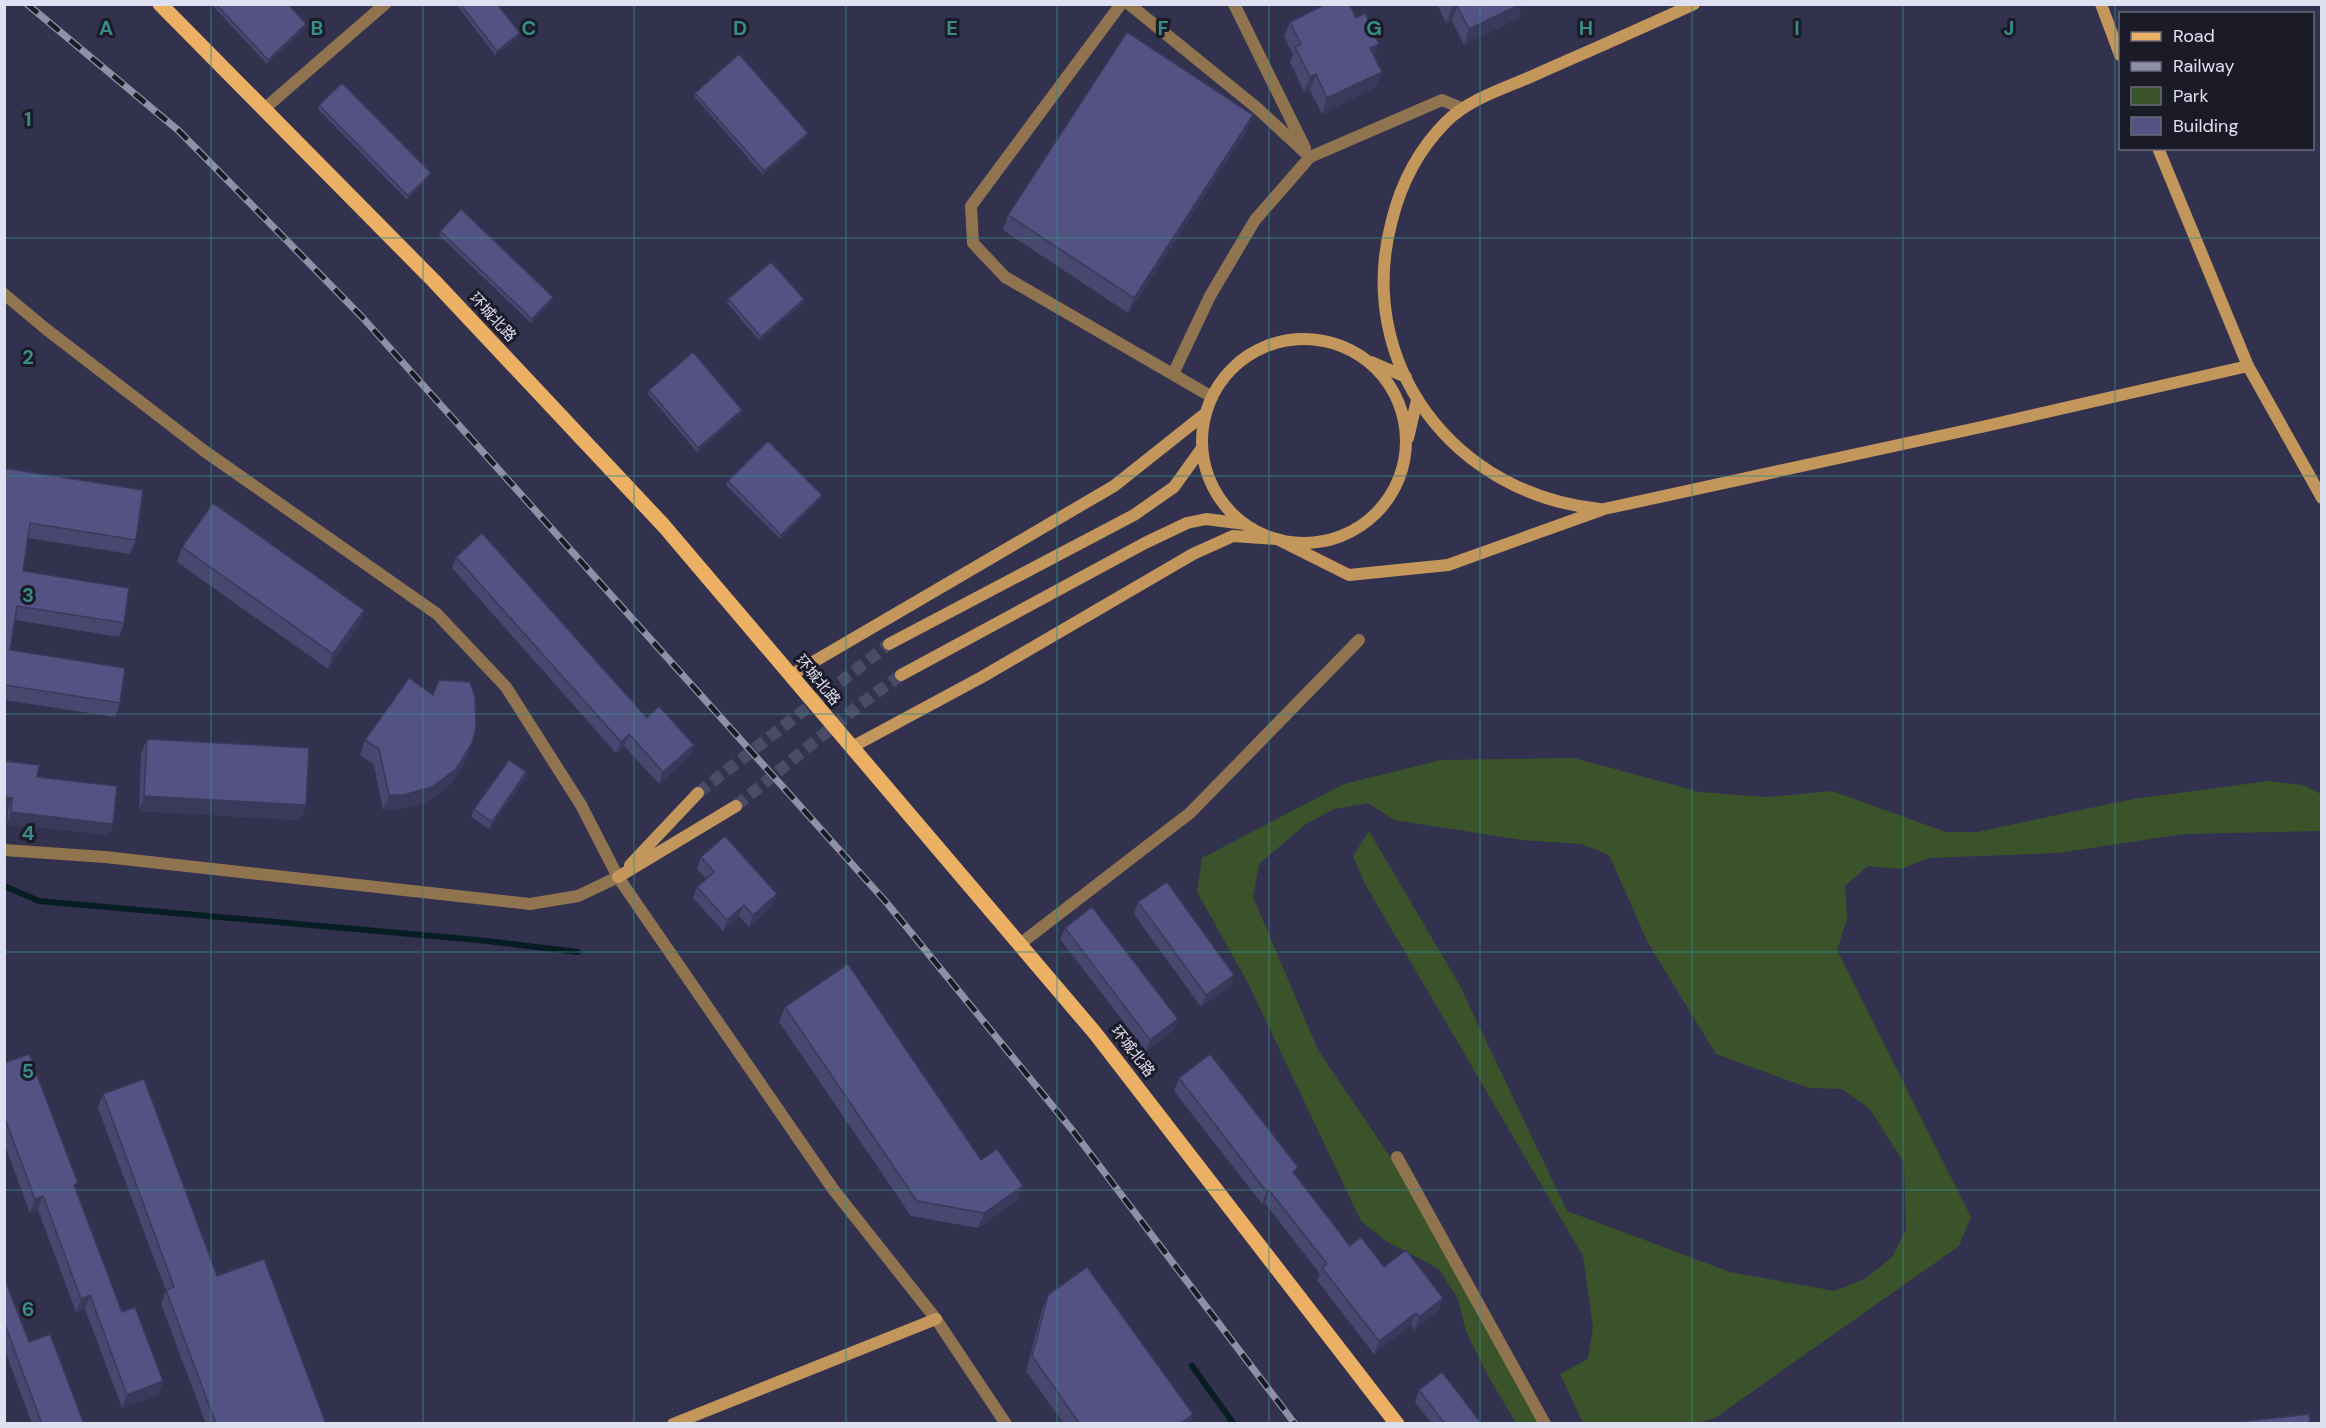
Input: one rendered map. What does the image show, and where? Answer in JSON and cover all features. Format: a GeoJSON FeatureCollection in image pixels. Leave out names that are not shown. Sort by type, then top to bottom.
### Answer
{"type":"FeatureCollection","features":[{"type":"Feature","properties":{"kind":"main road","name":"环城北路"},"geometry":{"type":"LineString","coordinates":[[160,4],[434,281],[664,526],[1095,1033],[1397,1424]]}},
{"type":"Feature","properties":{"kind":"street"},"geometry":{"type":"LineString","coordinates":[[264,109],[385,4]]}},
{"type":"Feature","properties":{"kind":"street"},"geometry":{"type":"LineString","coordinates":[[1121,4],[971,206],[973,243],[1005,277],[1212,397]]}},
{"type":"Feature","properties":{"kind":"street"},"geometry":{"type":"LineString","coordinates":[[1129,4],[1257,108],[1310,157]]}},
{"type":"Feature","properties":{"kind":"street"},"geometry":{"type":"LineString","coordinates":[[1234,4],[1310,157]]}},
{"type":"Feature","properties":{"kind":"street"},"geometry":{"type":"LineString","coordinates":[[1604,509],[1555,502],[1508,484],[1486,471],[1448,439],[1418,400],[1394,346],[1385,306],[1384,264],[1389,231],[1398,200],[1415,164],[1428,144],[1461,108],[1694,4]]}},
{"type":"Feature","properties":{"kind":"street"},"geometry":{"type":"LineString","coordinates":[[2102,4],[2119,50]]}},
{"type":"Feature","properties":{"kind":"street"},"geometry":{"type":"LineString","coordinates":[[1173,374],[1210,296],[1255,220],[1310,157],[1442,100],[1461,108]]}},
{"type":"Feature","properties":{"kind":"street"},"geometry":{"type":"LineString","coordinates":[[2159,150],[2248,366],[2322,498]]}},
{"type":"Feature","properties":{"kind":"street"},"geometry":{"type":"LineString","coordinates":[[4,294],[203,450],[437,614],[506,687],[581,805],[618,877],[833,1189],[936,1319],[1006,1424]]}},
{"type":"Feature","properties":{"kind":"street"},"geometry":{"type":"LineString","coordinates":[[1245,524],[1220,498],[1211,483],[1205,466],[1202,431],[1212,397],[1227,375],[1246,357],[1278,342],[1296,339],[1322,341],[1347,349],[1406,377]]}},
{"type":"Feature","properties":{"kind":"street"},"geometry":{"type":"LineString","coordinates":[[1363,358],[1376,370],[1396,399],[1404,424],[1405,451]]}},
{"type":"Feature","properties":{"kind":"street"},"geometry":{"type":"LineString","coordinates":[[901,675],[1134,548],[1187,524],[1206,519],[1245,524],[1349,575],[1448,565],[1604,509],[2248,366]]}},
{"type":"Feature","properties":{"kind":"street"},"geometry":{"type":"LineString","coordinates":[[852,747],[982,677],[1193,554],[1233,537],[1294,542],[1329,540],[1362,525],[1375,514],[1396,485],[1418,400]]}},
{"type":"Feature","properties":{"kind":"street"},"geometry":{"type":"LineString","coordinates":[[791,675],[1114,486],[1206,413]]}},
{"type":"Feature","properties":{"kind":"street"},"geometry":{"type":"LineString","coordinates":[[889,644],[1134,514],[1174,487],[1202,448]]}},
{"type":"Feature","properties":{"kind":"street"},"geometry":{"type":"LineString","coordinates":[[1020,944],[1190,813],[1359,640]]}},
{"type":"Feature","properties":{"kind":"street"},"geometry":{"type":"LineString","coordinates":[[618,877],[698,793]]}},
{"type":"Feature","properties":{"kind":"street"},"geometry":{"type":"LineString","coordinates":[[4,850],[117,858],[530,904],[578,896],[618,877],[735,806]]}},
{"type":"Feature","properties":{"kind":"street"},"geometry":{"type":"LineString","coordinates":[[1397,1156],[1545,1424]]}},
{"type":"Feature","properties":{"kind":"street"},"geometry":{"type":"LineString","coordinates":[[673,1424],[936,1319]]}},
{"type":"Feature","properties":{"kind":"green space"},"geometry":{"type":"Polygon","coordinates":[[[1574,758],[1700,792],[1766,797],[1832,791],[1946,832],[1977,832],[2133,799],[2269,781],[2303,785],[2321,794],[2321,831],[2184,834],[2058,853],[1929,858],[1901,869],[1868,866],[1845,886],[1847,919],[1837,950],[1971,1217],[1959,1246],[1715,1418],[1699,1423],[1583,1423],[1560,1374],[1588,1359],[1593,1327],[1583,1256],[1365,884],[1353,856],[1369,831],[1459,984],[1567,1211],[1730,1272],[1835,1291],[1866,1278],[1892,1257],[1906,1230],[1904,1163],[1870,1109],[1842,1089],[1809,1088],[1716,1054],[1648,943],[1609,855],[1582,844],[1522,840],[1394,820],[1368,803],[1334,809],[1306,824],[1259,864],[1253,897],[1318,1050],[1393,1161],[1539,1423],[1516,1423],[1488,1376],[1466,1331],[1458,1299],[1439,1269],[1386,1241],[1361,1221],[1248,983],[1197,892],[1202,858],[1344,784],[1441,760],[1574,758]]]}},
{"type":"Feature","properties":{"kind":"building"},"geometry":{"type":"Polygon","coordinates":[[[216,4],[288,4],[306,24],[268,60],[216,4]]]}},
{"type":"Feature","properties":{"kind":"building"},"geometry":{"type":"Polygon","coordinates":[[[460,4],[497,4],[520,33],[497,51],[460,4]]]}},
{"type":"Feature","properties":{"kind":"building"},"geometry":{"type":"Polygon","coordinates":[[[1326,4],[1349,4],[1356,18],[1365,13],[1379,44],[1370,48],[1382,72],[1327,98],[1316,74],[1310,77],[1295,47],[1301,44],[1290,22],[1326,4]]]}},
{"type":"Feature","properties":{"kind":"building"},"geometry":{"type":"Polygon","coordinates":[[[1450,4],[1521,4],[1469,29],[1457,6],[1452,8],[1450,4]]]}},
{"type":"Feature","properties":{"kind":"building"},"geometry":{"type":"Polygon","coordinates":[[[1127,32],[1253,115],[1134,298],[1008,215],[1127,32]]]}},
{"type":"Feature","properties":{"kind":"building"},"geometry":{"type":"Polygon","coordinates":[[[739,54],[808,133],[764,171],[695,93],[739,54]]]}},
{"type":"Feature","properties":{"kind":"building"},"geometry":{"type":"Polygon","coordinates":[[[342,83],[431,173],[408,196],[319,105],[342,83]]]}},
{"type":"Feature","properties":{"kind":"building"},"geometry":{"type":"Polygon","coordinates":[[[461,209],[553,297],[532,319],[440,231],[461,209]]]}},
{"type":"Feature","properties":{"kind":"building"},"geometry":{"type":"Polygon","coordinates":[[[771,262],[804,299],[761,337],[728,299],[771,262]]]}},
{"type":"Feature","properties":{"kind":"building"},"geometry":{"type":"Polygon","coordinates":[[[693,352],[742,410],[698,448],[649,390],[693,352]]]}},
{"type":"Feature","properties":{"kind":"building"},"geometry":{"type":"Polygon","coordinates":[[[768,441],[822,495],[781,535],[728,481],[768,441]]]}},
{"type":"Feature","properties":{"kind":"building"},"geometry":{"type":"Polygon","coordinates":[[[4,468],[143,490],[136,540],[30,523],[23,571],[129,588],[124,623],[17,606],[10,650],[125,668],[120,703],[5,685],[4,688],[4,468]]]}},
{"type":"Feature","properties":{"kind":"building"},"geometry":{"type":"Polygon","coordinates":[[[213,503],[364,610],[333,654],[182,547],[213,503]]]}},
{"type":"Feature","properties":{"kind":"building"},"geometry":{"type":"Polygon","coordinates":[[[482,533],[647,718],[659,706],[694,745],[663,772],[629,734],[621,742],[456,557],[482,533]]]}},
{"type":"Feature","properties":{"kind":"building"},"geometry":{"type":"Polygon","coordinates":[[[409,678],[433,695],[439,680],[470,682],[475,697],[476,728],[472,743],[456,769],[432,787],[404,795],[389,795],[379,749],[365,740],[409,678]]]}},
{"type":"Feature","properties":{"kind":"building"},"geometry":{"type":"Polygon","coordinates":[[[147,739],[309,748],[306,805],[144,796],[147,739]]]}},
{"type":"Feature","properties":{"kind":"building"},"geometry":{"type":"Polygon","coordinates":[[[509,760],[526,772],[492,822],[474,809],[509,760]]]}},
{"type":"Feature","properties":{"kind":"building"},"geometry":{"type":"Polygon","coordinates":[[[4,761],[39,765],[37,777],[117,786],[113,824],[11,812],[12,798],[4,797],[4,761]]]}},
{"type":"Feature","properties":{"kind":"building"},"geometry":{"type":"Polygon","coordinates":[[[725,836],[777,894],[753,915],[744,905],[727,920],[697,887],[714,872],[701,857],[725,836]]]}},
{"type":"Feature","properties":{"kind":"building"},"geometry":{"type":"Polygon","coordinates":[[[1167,882],[1234,975],[1206,995],[1138,902],[1167,882]]]}},
{"type":"Feature","properties":{"kind":"building"},"geometry":{"type":"Polygon","coordinates":[[[1092,907],[1178,1019],[1150,1040],[1065,928],[1092,907]]]}},
{"type":"Feature","properties":{"kind":"building"},"geometry":{"type":"Polygon","coordinates":[[[848,964],[981,1160],[997,1149],[1023,1186],[984,1213],[917,1201],[785,1007],[848,964]]]}},
{"type":"Feature","properties":{"kind":"building"},"geometry":{"type":"Polygon","coordinates":[[[29,1054],[78,1183],[74,1185],[122,1312],[135,1307],[163,1381],[127,1395],[90,1295],[81,1299],[43,1196],[35,1199],[4,1116],[4,1063],[29,1054]]]}},
{"type":"Feature","properties":{"kind":"building"},"geometry":{"type":"Polygon","coordinates":[[[1210,1054],[1298,1167],[1293,1172],[1350,1246],[1361,1237],[1384,1267],[1406,1250],[1443,1298],[1419,1317],[1416,1313],[1379,1341],[1322,1268],[1327,1264],[1269,1190],[1267,1192],[1179,1078],[1210,1054]]]}},
{"type":"Feature","properties":{"kind":"building"},"geometry":{"type":"Polygon","coordinates":[[[144,1079],[217,1276],[264,1259],[326,1424],[216,1424],[166,1290],[174,1287],[103,1094],[144,1079]]]}},
{"type":"Feature","properties":{"kind":"building"},"geometry":{"type":"Polygon","coordinates":[[[1087,1267],[1193,1414],[1180,1424],[1080,1424],[1032,1356],[1048,1295],[1087,1267]]]}},
{"type":"Feature","properties":{"kind":"building"},"geometry":{"type":"Polygon","coordinates":[[[4,1277],[29,1342],[50,1334],[84,1424],[42,1424],[4,1322],[4,1277]]]}},
{"type":"Feature","properties":{"kind":"building"},"geometry":{"type":"Polygon","coordinates":[[[1442,1372],[1482,1424],[1445,1424],[1419,1390],[1442,1372]]]}},
{"type":"Feature","properties":{"kind":"building"},"geometry":{"type":"Polygon","coordinates":[[[2309,1414],[2310,1424],[2239,1424],[2239,1422],[2309,1414]]]}},
{"type":"Feature","properties":{"kind":"waterway"},"geometry":{"type":"LineString","coordinates":[[4,886],[39,901],[478,940],[578,952]]}},
{"type":"Feature","properties":{"kind":"waterway"},"geometry":{"type":"LineString","coordinates":[[1192,1366],[1234,1424]]}},
{"type":"Feature","properties":{"kind":"tunnel"},"geometry":{"type":"LineString","coordinates":[[698,793],[889,644]]}},
{"type":"Feature","properties":{"kind":"tunnel"},"geometry":{"type":"LineString","coordinates":[[736,806],[858,706],[901,675]]}},
{"type":"Feature","properties":{"kind":"railway"},"geometry":{"type":"LineString","coordinates":[[27,4],[179,131],[362,317],[886,902],[1073,1131],[1295,1424]]}}]}
